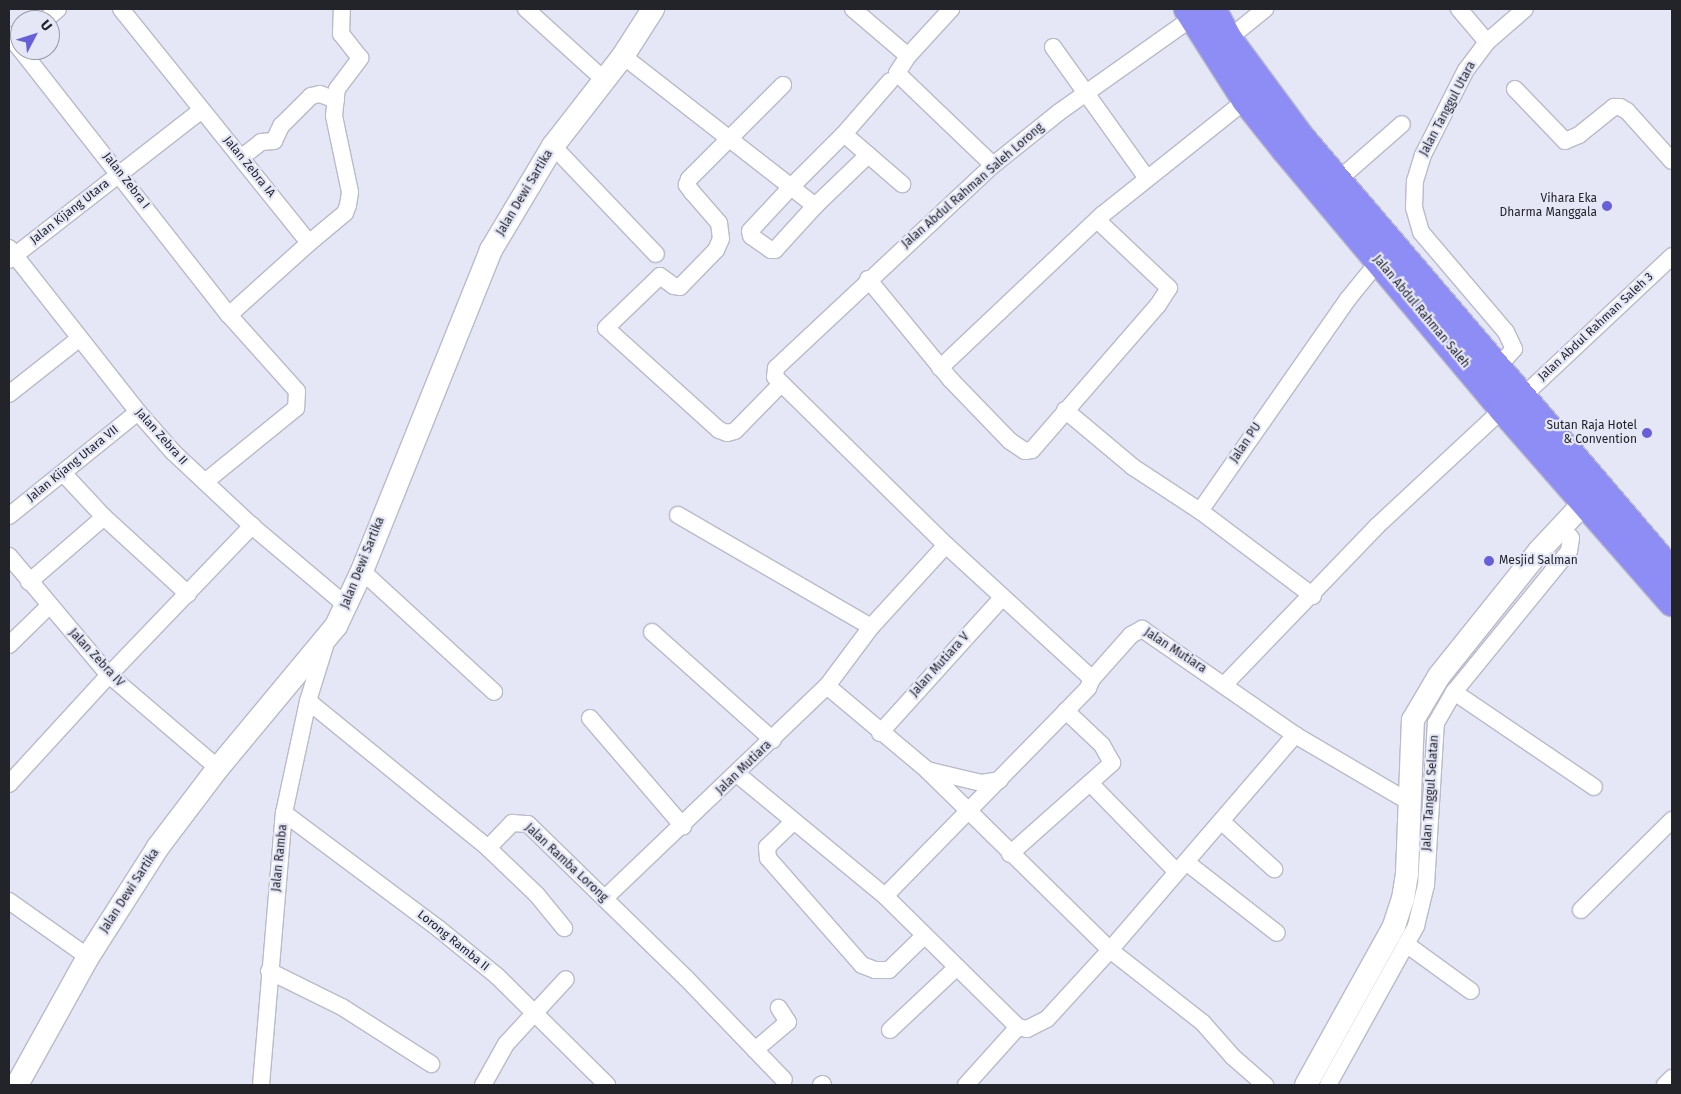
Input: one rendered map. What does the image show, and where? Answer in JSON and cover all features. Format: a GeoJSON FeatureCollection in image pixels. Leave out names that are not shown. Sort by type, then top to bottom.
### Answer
{"type":"FeatureCollection","features":[{"type":"Feature","properties":{"kind":"highway","name":"Jalan Abdul Rahman Saleh"},"geometry":{"type":"LineString","coordinates":[[1197,12],[1228,39],[1337,181],[1424,300],[1512,404],[1672,573]]}},
{"type":"Feature","properties":{"kind":"highway","name":"Jalan Abdul Rahman Saleh"},"geometry":{"type":"LineString","coordinates":[[1197,12],[1246,100],[1378,262],[1424,300],[1496,370],[1512,404],[1584,503],[1672,602]]}},
{"type":"Feature","properties":{"kind":"main road","name":"Jalan Dewi Sartika"},"geometry":{"type":"LineString","coordinates":[[17,1085],[88,957],[158,847],[218,768],[329,637],[347,606],[362,571],[487,259],[553,146],[602,78],[623,56],[654,9]]}},
{"type":"Feature","properties":{"kind":"main road","name":"Jalan Tanggul Selatan"},"geometry":{"type":"LineString","coordinates":[[1306,1085],[1394,926],[1407,874],[1413,720],[1439,676],[1560,528],[1584,503]]}},
{"type":"Feature","properties":{"kind":"street","name":"Jalan Zebra IA"},"geometry":{"type":"LineString","coordinates":[[121,9],[242,157],[309,243]]}},
{"type":"Feature","properties":{"kind":"street"},"geometry":{"type":"LineString","coordinates":[[228,314],[345,213],[348,205],[350,192],[334,116],[337,89],[360,58],[341,34],[342,9]]}},
{"type":"Feature","properties":{"kind":"street"},"geometry":{"type":"LineString","coordinates":[[526,9],[602,78]]}},
{"type":"Feature","properties":{"kind":"street"},"geometry":{"type":"LineString","coordinates":[[853,9],[908,56]]}},
{"type":"Feature","properties":{"kind":"street"},"geometry":{"type":"LineString","coordinates":[[951,9],[908,56],[896,73],[993,165]]}},
{"type":"Feature","properties":{"kind":"street"},"geometry":{"type":"LineString","coordinates":[[1228,39],[1265,9]]}},
{"type":"Feature","properties":{"kind":"street"},"geometry":{"type":"LineString","coordinates":[[1459,9],[1487,42]]}},
{"type":"Feature","properties":{"kind":"street","name":"Jalan Tanggul Utara"},"geometry":{"type":"LineString","coordinates":[[1496,370],[1514,349],[1506,332],[1434,250],[1421,232],[1414,208],[1415,181],[1423,155],[1466,70],[1487,42],[1525,9]]}},
{"type":"Feature","properties":{"kind":"street","name":"Jalan Abdul Rahman Saleh Lorong"},"geometry":{"type":"LineString","coordinates":[[729,140],[693,174],[687,184],[719,223],[721,238],[716,250],[680,287],[674,286],[660,276],[606,328],[719,430],[727,434],[735,431],[778,381],[776,368],[868,279],[993,165],[1086,93],[1197,12]]}},
{"type":"Feature","properties":{"kind":"street"},"geometry":{"type":"LineString","coordinates":[[1053,47],[1146,177]]}},
{"type":"Feature","properties":{"kind":"street"},"geometry":{"type":"LineString","coordinates":[[623,56],[815,206]]}},
{"type":"Feature","properties":{"kind":"street","name":"Jalan Zebra I"},"geometry":{"type":"LineString","coordinates":[[30,60],[120,173],[228,314],[297,391],[299,399],[296,408],[205,482]]}},
{"type":"Feature","properties":{"kind":"street"},"geometry":{"type":"LineString","coordinates":[[868,155],[815,206],[775,250],[751,236],[750,231],[790,187],[844,134],[890,81]]}},
{"type":"Feature","properties":{"kind":"street"},"geometry":{"type":"LineString","coordinates":[[729,140],[783,85]]}},
{"type":"Feature","properties":{"kind":"street"},"geometry":{"type":"LineString","coordinates":[[1515,89],[1565,141],[1579,135],[1614,107],[1620,107],[1627,111],[1672,161]]}},
{"type":"Feature","properties":{"kind":"street"},"geometry":{"type":"LineString","coordinates":[[242,157],[261,142],[274,141],[281,126],[311,96],[320,94],[336,100]]}},
{"type":"Feature","properties":{"kind":"street"},"geometry":{"type":"LineString","coordinates":[[940,368],[1097,220],[1146,177],[1246,100]]}},
{"type":"Feature","properties":{"kind":"street","name":"Jalan Kijang Utara"},"geometry":{"type":"LineString","coordinates":[[11,254],[202,110]]}},
{"type":"Feature","properties":{"kind":"street"},"geometry":{"type":"LineString","coordinates":[[1337,181],[1402,124]]}},
{"type":"Feature","properties":{"kind":"street"},"geometry":{"type":"LineString","coordinates":[[844,134],[902,184]]}},
{"type":"Feature","properties":{"kind":"street"},"geometry":{"type":"LineString","coordinates":[[553,146],[656,254]]}},
{"type":"Feature","properties":{"kind":"street"},"geometry":{"type":"LineString","coordinates":[[868,279],[940,368],[1010,441],[1025,451],[1032,450],[1158,305],[1169,288],[1097,220]]}},
{"type":"Feature","properties":{"kind":"street","name":"Jalan Zebra II"},"geometry":{"type":"LineString","coordinates":[[11,254],[138,412],[205,482],[252,526],[347,606]]}},
{"type":"Feature","properties":{"kind":"street","name":"Jalan Abdul Rahman Saleh 3"},"geometry":{"type":"LineString","coordinates":[[1512,404],[1672,256]]}},
{"type":"Feature","properties":{"kind":"street","name":"Jalan PU"},"geometry":{"type":"LineString","coordinates":[[1200,511],[1348,299],[1378,262]]}},
{"type":"Feature","properties":{"kind":"street"},"geometry":{"type":"LineString","coordinates":[[9,394],[80,338]]}},
{"type":"Feature","properties":{"kind":"street"},"geometry":{"type":"LineString","coordinates":[[778,381],[946,545],[1092,680],[1088,688],[1066,712],[885,896]]}},
{"type":"Feature","properties":{"kind":"street"},"geometry":{"type":"LineString","coordinates":[[1225,684],[1313,596],[1377,526],[1512,404]]}},
{"type":"Feature","properties":{"kind":"street"},"geometry":{"type":"LineString","coordinates":[[1065,410],[1132,466],[1200,511],[1313,596]]}},
{"type":"Feature","properties":{"kind":"street","name":"Jalan Kijang Utara VII"},"geometry":{"type":"LineString","coordinates":[[9,516],[138,412]]}},
{"type":"Feature","properties":{"kind":"street"},"geometry":{"type":"LineString","coordinates":[[63,473],[104,517],[188,594]]}},
{"type":"Feature","properties":{"kind":"street"},"geometry":{"type":"LineString","coordinates":[[678,515],[871,628]]}},
{"type":"Feature","properties":{"kind":"street"},"geometry":{"type":"LineString","coordinates":[[29,582],[104,517]]}},
{"type":"Feature","properties":{"kind":"street"},"geometry":{"type":"LineString","coordinates":[[9,784],[109,675],[252,526]]}},
{"type":"Feature","properties":{"kind":"street","name":"Jalan Tanggul Selatan"},"geometry":{"type":"LineString","coordinates":[[1328,1085],[1416,926],[1426,885],[1430,778],[1436,723],[1454,692],[1569,551],[1570,538],[1560,528]]}},
{"type":"Feature","properties":{"kind":"street","name":"Jalan Mutiara"},"geometry":{"type":"LineString","coordinates":[[605,898],[683,826],[827,686],[871,628],[946,545]]}},
{"type":"Feature","properties":{"kind":"street","name":"Jalan Zebra IV"},"geometry":{"type":"LineString","coordinates":[[9,556],[49,606],[109,675],[218,768]]}},
{"type":"Feature","properties":{"kind":"street"},"geometry":{"type":"LineString","coordinates":[[362,571],[494,692]]}},
{"type":"Feature","properties":{"kind":"street","name":"Jalan Mutiara V"},"geometry":{"type":"LineString","coordinates":[[880,732],[1002,598]]}},
{"type":"Feature","properties":{"kind":"street"},"geometry":{"type":"LineString","coordinates":[[9,644],[49,606]]}},
{"type":"Feature","properties":{"kind":"street","name":"Jalan Mutiara"},"geometry":{"type":"LineString","coordinates":[[1092,680],[1131,635],[1142,629],[1225,684],[1295,734],[1411,802]]}},
{"type":"Feature","properties":{"kind":"street"},"geometry":{"type":"LineString","coordinates":[[652,632],[773,740]]}},
{"type":"Feature","properties":{"kind":"street","name":"Jalan Ramba"},"geometry":{"type":"LineString","coordinates":[[261,1085],[269,971],[284,813],[308,700],[329,637]]}},
{"type":"Feature","properties":{"kind":"street"},"geometry":{"type":"LineString","coordinates":[[827,686],[926,770],[967,813],[1110,950],[1203,1023],[1233,1057],[1265,1085]]}},
{"type":"Feature","properties":{"kind":"street"},"geometry":{"type":"LineString","coordinates":[[1454,692],[1594,787]]}},
{"type":"Feature","properties":{"kind":"street"},"geometry":{"type":"LineString","coordinates":[[308,700],[488,848],[536,895],[564,928]]}},
{"type":"Feature","properties":{"kind":"street"},"geometry":{"type":"LineString","coordinates":[[1010,854],[1111,764],[1111,757],[1066,712]]}},
{"type":"Feature","properties":{"kind":"street"},"geometry":{"type":"LineString","coordinates":[[590,718],[683,826]]}},
{"type":"Feature","properties":{"kind":"street"},"geometry":{"type":"LineString","coordinates":[[737,774],[885,896],[1018,1027],[1035,1028],[1047,1019],[1110,950],[1295,734]]}},
{"type":"Feature","properties":{"kind":"street"},"geometry":{"type":"LineString","coordinates":[[926,770],[981,783],[1000,780]]}},
{"type":"Feature","properties":{"kind":"street"},"geometry":{"type":"LineString","coordinates":[[1090,783],[1181,867],[1277,933]]}},
{"type":"Feature","properties":{"kind":"street","name":"Lorong Ramba II"},"geometry":{"type":"LineString","coordinates":[[284,813],[439,929],[503,982],[532,1014],[606,1085]]}},
{"type":"Feature","properties":{"kind":"street"},"geometry":{"type":"LineString","coordinates":[[1581,910],[1672,820]]}},
{"type":"Feature","properties":{"kind":"street"},"geometry":{"type":"LineString","coordinates":[[1221,821],[1274,870]]}},
{"type":"Feature","properties":{"kind":"street","name":"Jalan Ramba Lorong"},"geometry":{"type":"LineString","coordinates":[[488,848],[512,823],[524,822],[605,898],[784,1080]]}},
{"type":"Feature","properties":{"kind":"street"},"geometry":{"type":"LineString","coordinates":[[793,822],[767,847],[768,858],[862,965],[875,970],[889,970],[924,936]]}},
{"type":"Feature","properties":{"kind":"street"},"geometry":{"type":"LineString","coordinates":[[9,901],[88,957]]}},
{"type":"Feature","properties":{"kind":"street"},"geometry":{"type":"LineString","coordinates":[[1406,944],[1471,991]]}},
{"type":"Feature","properties":{"kind":"street"},"geometry":{"type":"LineString","coordinates":[[890,1030],[957,967]]}},
{"type":"Feature","properties":{"kind":"street"},"geometry":{"type":"LineString","coordinates":[[269,971],[342,1007],[431,1064]]}},
{"type":"Feature","properties":{"kind":"street"},"geometry":{"type":"LineString","coordinates":[[483,1085],[504,1047],[532,1014],[566,979]]}},
{"type":"Feature","properties":{"kind":"street"},"geometry":{"type":"LineString","coordinates":[[755,1050],[788,1022],[779,1008]]}},
{"type":"Feature","properties":{"kind":"street"},"geometry":{"type":"LineString","coordinates":[[966,1085],[1018,1027]]}},
{"type":"Feature","properties":{"kind":"place","name":"Vihara Eka Dharma Manggala"},"geometry":{"type":"Point","coordinates":[1607,206]}},
{"type":"Feature","properties":{"kind":"place","name":"Sutan Raja Hotel & Convention"},"geometry":{"type":"Point","coordinates":[1647,433]}},
{"type":"Feature","properties":{"kind":"place","name":"Mesjid Salman"},"geometry":{"type":"Point","coordinates":[1489,561]}}]}
